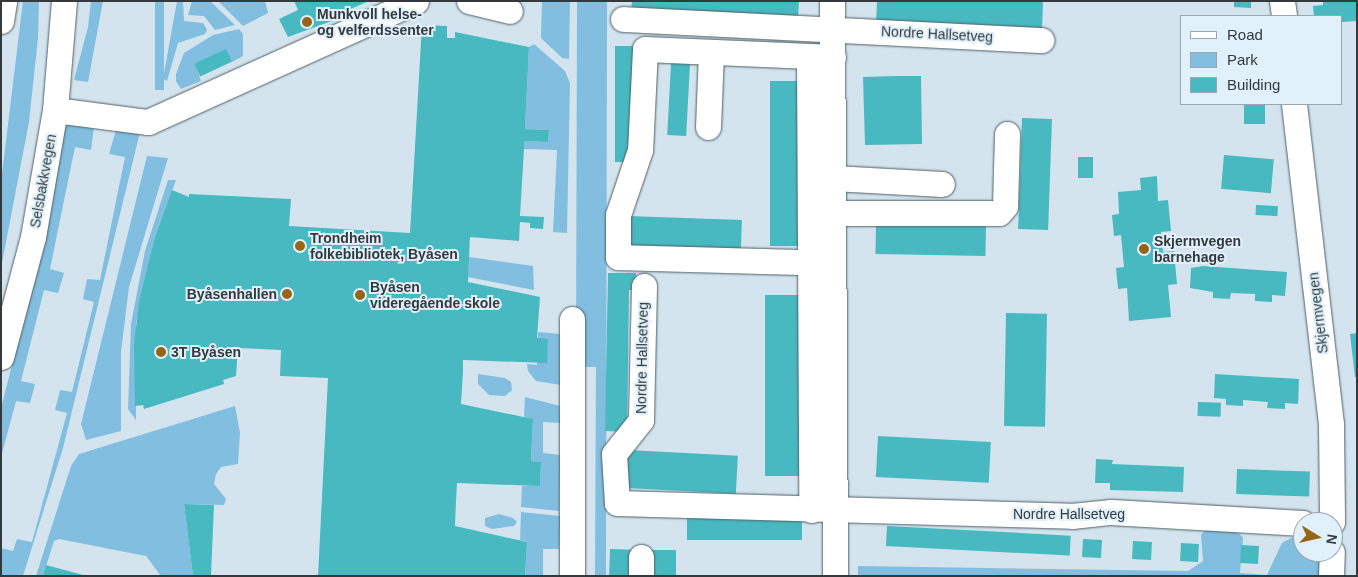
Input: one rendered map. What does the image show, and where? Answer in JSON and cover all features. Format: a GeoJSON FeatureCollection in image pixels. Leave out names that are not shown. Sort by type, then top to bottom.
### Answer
{"type":"FeatureCollection","features":[{"type":"Feature","properties":{"kind":"street","name":"Selsbakkvegen"},"geometry":{"type":"LineString","coordinates":[[1,357],[33,237],[55,110],[64,1]]}},
{"type":"Feature","properties":{"kind":"street"},"geometry":{"type":"LineString","coordinates":[[55,110],[148,122],[416,1]]}},
{"type":"Feature","properties":{"kind":"street"},"geometry":{"type":"LineString","coordinates":[[469,1],[510,11]]}},
{"type":"Feature","properties":{"kind":"street"},"geometry":{"type":"LineString","coordinates":[[832,1],[832,29],[821,56],[821,263],[823,510],[835,576]]}},
{"type":"Feature","properties":{"kind":"street"},"geometry":{"type":"LineString","coordinates":[[1282,1],[1284,15]]}},
{"type":"Feature","properties":{"kind":"street","name":"Nordre Hallsetveg"},"geometry":{"type":"LineString","coordinates":[[623,19],[1042,40]]}},
{"type":"Feature","properties":{"kind":"street"},"geometry":{"type":"LineString","coordinates":[[821,56],[645,49],[640,150],[618,215],[618,257],[821,263]]}},
{"type":"Feature","properties":{"kind":"street"},"geometry":{"type":"LineString","coordinates":[[708,127],[711,52]]}},
{"type":"Feature","properties":{"kind":"street"},"geometry":{"type":"LineString","coordinates":[[821,56],[833,178],[833,213],[821,263]]}},
{"type":"Feature","properties":{"kind":"street","name":"Skjermvegen"},"geometry":{"type":"LineString","coordinates":[[1294,105],[1331,424],[1332,512]]}},
{"type":"Feature","properties":{"kind":"street"},"geometry":{"type":"LineString","coordinates":[[833,213],[999,213],[1005,206],[1007,134]]}},
{"type":"Feature","properties":{"kind":"street"},"geometry":{"type":"LineString","coordinates":[[833,178],[942,184]]}},
{"type":"Feature","properties":{"kind":"street","name":"Nordre Hallsetveg"},"geometry":{"type":"LineString","coordinates":[[644,286],[641,420],[614,454],[617,503],[1086,516],[1111,512],[1293,522]]}},
{"type":"Feature","properties":{"kind":"street"},"geometry":{"type":"LineString","coordinates":[[572,319],[572,576]]}},
{"type":"Feature","properties":{"kind":"street"},"geometry":{"type":"LineString","coordinates":[[1331,576],[1332,562]]}},
{"type":"Feature","properties":{"kind":"green space"},"geometry":{"type":"Polygon","coordinates":[[[23,1],[39,1],[38,38],[29,122],[1,268],[1,182],[23,1]]]}},
{"type":"Feature","properties":{"kind":"green space"},"geometry":{"type":"Polygon","coordinates":[[[91,1],[103,1],[88,82],[74,80],[88,27],[91,1]]]}},
{"type":"Feature","properties":{"kind":"green space"},"geometry":{"type":"Polygon","coordinates":[[[155,1],[164,1],[164,90],[155,90],[155,1]]]}},
{"type":"Feature","properties":{"kind":"green space"},"geometry":{"type":"Polygon","coordinates":[[[177,1],[183,1],[184,21],[203,23],[207,30],[205,34],[178,43],[167,81],[163,79],[177,1]]]}},
{"type":"Feature","properties":{"kind":"green space"},"geometry":{"type":"Polygon","coordinates":[[[192,1],[210,1],[235,25],[215,30],[204,16],[188,15],[192,1]]]}},
{"type":"Feature","properties":{"kind":"green space"},"geometry":{"type":"Polygon","coordinates":[[[218,1],[265,1],[268,13],[243,26],[218,1]]]}},
{"type":"Feature","properties":{"kind":"green space"},"geometry":{"type":"Polygon","coordinates":[[[542,1],[570,1],[569,59],[562,58],[541,38],[542,1]]]}},
{"type":"Feature","properties":{"kind":"green space"},"geometry":{"type":"Polygon","coordinates":[[[577,1],[607,1],[606,576],[595,576],[596,367],[576,367],[577,1]]]}},
{"type":"Feature","properties":{"kind":"green space"},"geometry":{"type":"Polygon","coordinates":[[[239,29],[243,34],[243,56],[232,62],[195,63],[201,81],[181,89],[176,81],[176,74],[184,53],[213,35],[239,29]]]}},
{"type":"Feature","properties":{"kind":"green space"},"geometry":{"type":"Polygon","coordinates":[[[534,44],[565,71],[570,83],[567,233],[553,232],[557,150],[524,149],[524,141],[548,142],[549,130],[525,129],[529,47],[534,44]]]}},
{"type":"Feature","properties":{"kind":"green space"},"geometry":{"type":"Polygon","coordinates":[[[72,123],[94,127],[91,150],[75,147],[50,269],[64,273],[58,293],[44,290],[21,381],[35,384],[30,403],[16,401],[1,457],[1,408],[37,268],[65,126],[72,123]]]}},
{"type":"Feature","properties":{"kind":"green space"},"geometry":{"type":"Polygon","coordinates":[[[116,130],[140,132],[63,448],[23,576],[1,576],[1,548],[13,551],[17,539],[32,542],[67,413],[55,410],[60,390],[72,392],[94,302],[83,299],[87,279],[100,280],[125,157],[109,154],[116,130]]]}},
{"type":"Feature","properties":{"kind":"green space"},"geometry":{"type":"Polygon","coordinates":[[[147,156],[168,158],[129,287],[121,352],[121,431],[86,440],[81,424],[147,156]]]}},
{"type":"Feature","properties":{"kind":"green space"},"geometry":{"type":"Polygon","coordinates":[[[168,180],[176,180],[155,237],[136,323],[136,420],[128,409],[131,324],[145,251],[168,180]]]}},
{"type":"Feature","properties":{"kind":"green space"},"geometry":{"type":"Polygon","coordinates":[[[469,257],[533,266],[534,290],[468,277],[469,257]]]}},
{"type":"Feature","properties":{"kind":"green space"},"geometry":{"type":"Polygon","coordinates":[[[538,332],[560,334],[561,385],[536,381],[528,371],[527,364],[537,365],[538,332]]]}},
{"type":"Feature","properties":{"kind":"green space"},"geometry":{"type":"Polygon","coordinates":[[[478,374],[505,378],[511,382],[512,390],[505,396],[489,395],[478,384],[478,374]]]}},
{"type":"Feature","properties":{"kind":"green space"},"geometry":{"type":"Polygon","coordinates":[[[525,397],[560,406],[560,423],[543,422],[543,453],[560,455],[559,511],[521,507],[522,486],[540,485],[541,462],[531,461],[533,420],[524,417],[525,397]]]}},
{"type":"Feature","properties":{"kind":"green space"},"geometry":{"type":"Polygon","coordinates":[[[235,406],[240,433],[238,464],[221,467],[216,474],[214,484],[226,499],[224,505],[184,504],[193,576],[161,576],[146,556],[59,539],[54,541],[43,576],[36,576],[71,466],[79,454],[235,406]]]}},
{"type":"Feature","properties":{"kind":"green space"},"geometry":{"type":"Polygon","coordinates":[[[521,512],[560,516],[559,549],[543,549],[543,576],[525,576],[527,542],[520,540],[521,512]]]}},
{"type":"Feature","properties":{"kind":"green space"},"geometry":{"type":"Polygon","coordinates":[[[499,514],[513,518],[517,522],[514,526],[492,529],[485,526],[485,518],[499,514]]]}},
{"type":"Feature","properties":{"kind":"green space"},"geometry":{"type":"Polygon","coordinates":[[[1208,526],[1236,530],[1243,538],[1240,573],[1267,575],[1282,543],[1293,537],[1293,562],[1320,562],[1320,576],[858,576],[858,566],[1188,571],[1203,561],[1201,535],[1208,526]]]}},
{"type":"Feature","properties":{"kind":"building","name":"Munkvoll helse- og velferdssenter"},"geometry":{"type":"Polygon","coordinates":[[[294,1],[369,1],[346,11],[348,15],[288,37],[279,19],[298,10],[294,1]]]}},
{"type":"Feature","properties":{"kind":"building"},"geometry":{"type":"Polygon","coordinates":[[[632,1],[799,1],[798,19],[631,11],[632,1]]]}},
{"type":"Feature","properties":{"kind":"building"},"geometry":{"type":"Polygon","coordinates":[[[877,1],[1043,1],[1042,31],[876,23],[877,1]]]}},
{"type":"Feature","properties":{"kind":"building"},"geometry":{"type":"Polygon","coordinates":[[[1234,1],[1251,1],[1251,8],[1234,7],[1234,1]]]}},
{"type":"Feature","properties":{"kind":"building"},"geometry":{"type":"Polygon","coordinates":[[[1323,1],[1357,1],[1357,21],[1343,22],[1343,15],[1314,15],[1313,6],[1323,5],[1323,1]]]}},
{"type":"Feature","properties":{"kind":"building"},"geometry":{"type":"Polygon","coordinates":[[[422,25],[447,26],[447,38],[455,38],[455,32],[529,47],[525,129],[549,130],[548,142],[524,141],[520,216],[544,217],[543,229],[530,228],[530,223],[520,222],[519,241],[470,237],[468,282],[540,297],[537,338],[548,339],[547,363],[463,360],[461,404],[533,419],[531,461],[541,462],[540,486],[457,483],[455,526],[527,542],[525,576],[318,576],[328,378],[280,376],[281,350],[238,348],[236,376],[223,380],[224,384],[144,409],[143,405],[135,406],[134,344],[139,302],[155,237],[172,190],[189,197],[189,194],[291,199],[289,226],[410,233],[422,25]]]}},
{"type":"Feature","properties":{"kind":"building"},"geometry":{"type":"Polygon","coordinates":[[[615,46],[633,46],[633,162],[615,162],[615,46]]]}},
{"type":"Feature","properties":{"kind":"building"},"geometry":{"type":"Polygon","coordinates":[[[226,49],[232,62],[200,76],[194,64],[226,49]]]}},
{"type":"Feature","properties":{"kind":"building"},"geometry":{"type":"Polygon","coordinates":[[[671,63],[690,64],[686,136],[667,135],[671,63]]]}},
{"type":"Feature","properties":{"kind":"building"},"geometry":{"type":"Polygon","coordinates":[[[921,76],[922,144],[865,145],[863,77],[921,76]]]}},
{"type":"Feature","properties":{"kind":"building"},"geometry":{"type":"Polygon","coordinates":[[[770,81],[804,81],[804,246],[770,246],[770,81]]]}},
{"type":"Feature","properties":{"kind":"building"},"geometry":{"type":"Polygon","coordinates":[[[1244,105],[1265,105],[1265,124],[1244,124],[1244,105]]]}},
{"type":"Feature","properties":{"kind":"building"},"geometry":{"type":"Polygon","coordinates":[[[1022,118],[1052,119],[1048,230],[1018,229],[1022,118]]]}},
{"type":"Feature","properties":{"kind":"building"},"geometry":{"type":"Polygon","coordinates":[[[1224,155],[1274,159],[1271,193],[1221,189],[1224,155]]]}},
{"type":"Feature","properties":{"kind":"building"},"geometry":{"type":"Polygon","coordinates":[[[1078,157],[1093,157],[1093,178],[1078,178],[1078,157]]]}},
{"type":"Feature","properties":{"kind":"building"},"geometry":{"type":"Polygon","coordinates":[[[1157,176],[1158,201],[1168,200],[1171,231],[1161,232],[1163,252],[1174,251],[1177,284],[1168,285],[1171,317],[1129,321],[1127,288],[1118,289],[1116,268],[1124,267],[1121,235],[1114,236],[1112,215],[1119,214],[1118,192],[1141,190],[1140,178],[1157,176]]]}},
{"type":"Feature","properties":{"kind":"building"},"geometry":{"type":"Polygon","coordinates":[[[1256,205],[1278,206],[1277,216],[1255,215],[1256,205]]]}},
{"type":"Feature","properties":{"kind":"building"},"geometry":{"type":"Polygon","coordinates":[[[628,216],[742,220],[741,254],[627,250],[628,216]]]}},
{"type":"Feature","properties":{"kind":"building"},"geometry":{"type":"Polygon","coordinates":[[[876,224],[986,226],[985,256],[875,254],[876,224]]]}},
{"type":"Feature","properties":{"kind":"building"},"geometry":{"type":"Polygon","coordinates":[[[1203,266],[1287,272],[1285,296],[1272,295],[1272,302],[1255,301],[1255,294],[1231,293],[1230,299],[1213,298],[1213,292],[1190,288],[1191,268],[1203,266]]]}},
{"type":"Feature","properties":{"kind":"building"},"geometry":{"type":"Polygon","coordinates":[[[608,273],[636,273],[636,290],[629,290],[627,432],[605,431],[608,273]]]}},
{"type":"Feature","properties":{"kind":"building"},"geometry":{"type":"Polygon","coordinates":[[[765,295],[804,295],[804,476],[765,476],[765,295]]]}},
{"type":"Feature","properties":{"kind":"building"},"geometry":{"type":"Polygon","coordinates":[[[1006,313],[1047,314],[1045,427],[1004,426],[1006,313]]]}},
{"type":"Feature","properties":{"kind":"building"},"geometry":{"type":"Polygon","coordinates":[[[1357,333],[1357,377],[1355,377],[1350,334],[1357,333]]]}},
{"type":"Feature","properties":{"kind":"building"},"geometry":{"type":"Polygon","coordinates":[[[1215,374],[1299,379],[1298,404],[1285,403],[1285,409],[1267,408],[1268,402],[1243,400],[1243,406],[1226,405],[1226,399],[1214,398],[1215,374]]]}},
{"type":"Feature","properties":{"kind":"building"},"geometry":{"type":"Polygon","coordinates":[[[1198,402],[1221,403],[1220,417],[1198,416],[1198,402]]]}},
{"type":"Feature","properties":{"kind":"building"},"geometry":{"type":"Polygon","coordinates":[[[878,436],[991,442],[989,483],[876,477],[878,436]]]}},
{"type":"Feature","properties":{"kind":"building"},"geometry":{"type":"Polygon","coordinates":[[[628,450],[738,456],[736,494],[626,488],[628,450]]]}},
{"type":"Feature","properties":{"kind":"building"},"geometry":{"type":"Polygon","coordinates":[[[1096,459],[1113,460],[1112,464],[1184,467],[1183,492],[1110,490],[1110,483],[1095,483],[1096,459]]]}},
{"type":"Feature","properties":{"kind":"building"},"geometry":{"type":"Polygon","coordinates":[[[1237,469],[1310,472],[1309,497],[1236,494],[1237,469]]]}},
{"type":"Feature","properties":{"kind":"building"},"geometry":{"type":"Polygon","coordinates":[[[184,504],[214,505],[211,576],[193,576],[184,504]]]}},
{"type":"Feature","properties":{"kind":"building"},"geometry":{"type":"Polygon","coordinates":[[[687,518],[802,518],[802,540],[687,540],[687,518]]]}},
{"type":"Feature","properties":{"kind":"building"},"geometry":{"type":"Polygon","coordinates":[[[887,526],[1071,536],[1070,556],[886,546],[887,526]]]}},
{"type":"Feature","properties":{"kind":"building"},"geometry":{"type":"Polygon","coordinates":[[[1083,539],[1102,540],[1101,558],[1082,557],[1083,539]]]}},
{"type":"Feature","properties":{"kind":"building"},"geometry":{"type":"Polygon","coordinates":[[[1133,541],[1152,542],[1151,560],[1132,559],[1133,541]]]}},
{"type":"Feature","properties":{"kind":"building"},"geometry":{"type":"Polygon","coordinates":[[[1181,543],[1199,544],[1198,562],[1180,561],[1181,543]]]}},
{"type":"Feature","properties":{"kind":"building"},"geometry":{"type":"Polygon","coordinates":[[[1241,545],[1259,546],[1258,564],[1240,563],[1241,545]]]}},
{"type":"Feature","properties":{"kind":"building"},"geometry":{"type":"Polygon","coordinates":[[[610,549],[634,550],[633,576],[609,576],[610,549]]]}},
{"type":"Feature","properties":{"kind":"building"},"geometry":{"type":"Polygon","coordinates":[[[652,550],[676,550],[676,576],[652,576],[652,550]]]}},
{"type":"Feature","properties":{"kind":"building"},"geometry":{"type":"Polygon","coordinates":[[[46,565],[83,575],[83,576],[43,576],[46,565]]]}},
{"type":"Feature","properties":{"kind":"place","name":"Munkvoll helse- og velferdssenter"},"geometry":{"type":"Point","coordinates":[307,22]}},
{"type":"Feature","properties":{"kind":"place","name":"Trondheim folkebibliotek, Byåsen"},"geometry":{"type":"Point","coordinates":[300,246]}},
{"type":"Feature","properties":{"kind":"place","name":"Skjermvegen barnehage"},"geometry":{"type":"Point","coordinates":[1144,249]}},
{"type":"Feature","properties":{"kind":"place","name":"Byåsenhallen"},"geometry":{"type":"Point","coordinates":[287,294]}},
{"type":"Feature","properties":{"kind":"place","name":"Byåsen videregående skole"},"geometry":{"type":"Point","coordinates":[360,295]}},
{"type":"Feature","properties":{"kind":"place","name":"3T Byåsen"},"geometry":{"type":"Point","coordinates":[161,352]}}]}
